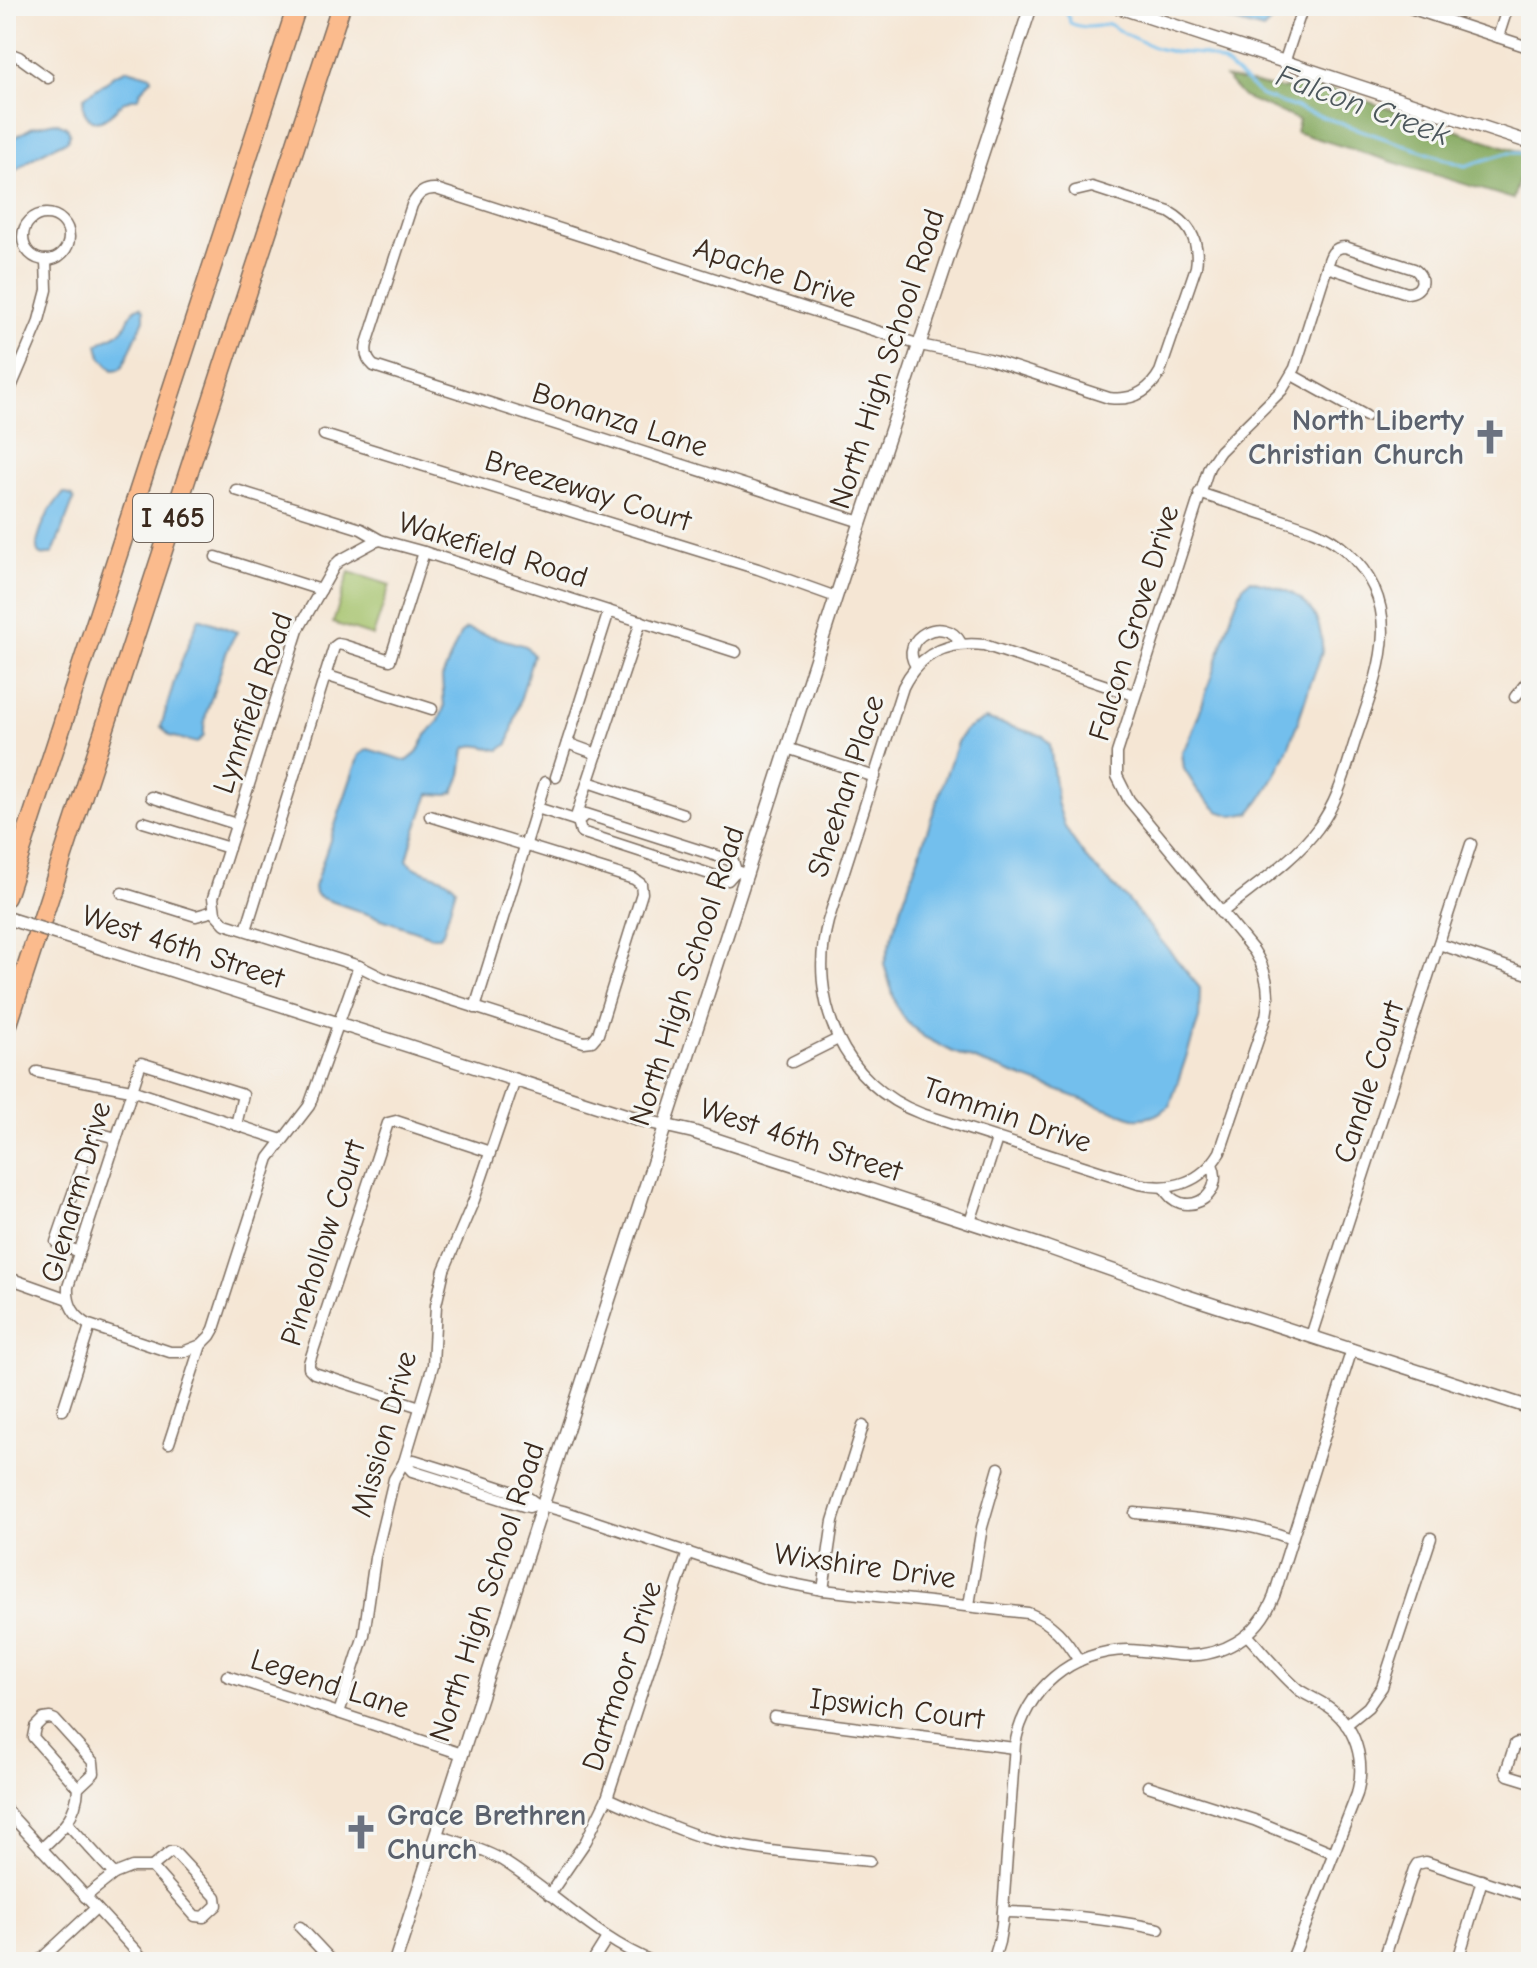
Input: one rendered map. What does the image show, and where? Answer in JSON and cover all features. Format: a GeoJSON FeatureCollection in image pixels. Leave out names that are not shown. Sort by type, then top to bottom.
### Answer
{"type":"FeatureCollection","features":[{"type":"Feature","properties":{"kind":"highway","name":"I 465"},"geometry":{"type":"LineString","coordinates":[[6,897],[297,6]]}},
{"type":"Feature","properties":{"kind":"highway","name":"I 465"},"geometry":{"type":"LineString","coordinates":[[6,1030],[341,6]]}},
{"type":"Feature","properties":{"kind":"street","name":"North High School Road"},"geometry":{"type":"LineString","coordinates":[[395,1962],[540,1505],[666,1125],[742,873],[787,748],[1031,6]]}},
{"type":"Feature","properties":{"kind":"street"},"geometry":{"type":"LineString","coordinates":[[1115,6],[1531,143]]}},
{"type":"Feature","properties":{"kind":"street"},"geometry":{"type":"LineString","coordinates":[[1284,63],[1303,6]]}},
{"type":"Feature","properties":{"kind":"street"},"geometry":{"type":"LineString","coordinates":[[1404,6],[1531,48]]}},
{"type":"Feature","properties":{"kind":"street"},"geometry":{"type":"LineString","coordinates":[[1498,37],[1508,6]]}},
{"type":"Feature","properties":{"kind":"street"},"geometry":{"type":"LineString","coordinates":[[6,52],[19,57],[48,78]]}},
{"type":"Feature","properties":{"kind":"street","name":"Apache Drive"},"geometry":{"type":"LineString","coordinates":[[368,359],[367,344],[412,205],[425,189],[436,189],[920,345],[989,359],[1114,399],[1128,399],[1154,383],[1164,362],[1196,267],[1196,248],[1192,235],[1179,218],[1169,212],[1092,187],[1075,191]]}},
{"type":"Feature","properties":{"kind":"street"},"geometry":{"type":"LineString","coordinates":[[50,214],[63,221],[69,242],[61,255],[46,260],[32,255],[23,235],[35,217],[50,214]]}},
{"type":"Feature","properties":{"kind":"street"},"geometry":{"type":"LineString","coordinates":[[1345,247],[1414,269],[1420,274],[1421,284],[1415,292],[1407,293],[1327,267],[1332,252],[1345,247]]}},
{"type":"Feature","properties":{"kind":"street"},"geometry":{"type":"LineString","coordinates":[[6,399],[41,313],[47,290],[46,260]]}},
{"type":"Feature","properties":{"kind":"street","name":"Falcon Grove Drive"},"geometry":{"type":"LineString","coordinates":[[1164,1188],[1168,1195],[1181,1203],[1190,1204],[1201,1201],[1211,1192],[1216,1177],[1212,1164],[1224,1144],[1266,1016],[1269,996],[1259,959],[1122,789],[1117,776],[1117,753],[1206,473],[1216,456],[1282,390],[1292,375],[1327,267]]}},
{"type":"Feature","properties":{"kind":"street","name":"Bonanza Lane"},"geometry":{"type":"LineString","coordinates":[[368,359],[380,368],[861,522]]}},
{"type":"Feature","properties":{"kind":"street"},"geometry":{"type":"LineString","coordinates":[[1292,375],[1366,416]]}},
{"type":"Feature","properties":{"kind":"street","name":"Breezeway Court"},"geometry":{"type":"LineString","coordinates":[[324,435],[758,569],[836,597]]}},
{"type":"Feature","properties":{"kind":"street","name":"Wakefield Road"},"geometry":{"type":"LineString","coordinates":[[236,490],[361,529],[380,540],[736,652]]}},
{"type":"Feature","properties":{"kind":"street"},"geometry":{"type":"LineString","coordinates":[[1199,493],[1326,536],[1363,570],[1382,617],[1380,667],[1336,797],[1307,841],[1221,913]]}},
{"type":"Feature","properties":{"kind":"street","name":"Lynnfield Road"},"geometry":{"type":"LineString","coordinates":[[214,911],[213,898],[298,630],[338,562],[380,540]]}},
{"type":"Feature","properties":{"kind":"street"},"geometry":{"type":"LineString","coordinates":[[246,930],[334,647],[338,644],[390,660],[424,552]]}},
{"type":"Feature","properties":{"kind":"street"},"geometry":{"type":"LineString","coordinates":[[216,557],[321,590]]}},
{"type":"Feature","properties":{"kind":"street"},"geometry":{"type":"LineString","coordinates":[[475,1008],[537,808],[567,743],[609,611]]}},
{"type":"Feature","properties":{"kind":"street"},"geometry":{"type":"LineString","coordinates":[[537,808],[576,820],[586,814],[733,861],[742,873],[728,880],[581,832],[576,820],[641,621]]}},
{"type":"Feature","properties":{"kind":"street","name":"Sheehan Place"},"geometry":{"type":"LineString","coordinates":[[828,922],[903,687],[916,666],[929,655],[961,643],[952,632],[939,629],[928,632],[914,644],[911,654],[916,666]]}},
{"type":"Feature","properties":{"kind":"street"},"geometry":{"type":"LineString","coordinates":[[961,643],[984,645],[1134,695]]}},
{"type":"Feature","properties":{"kind":"street"},"geometry":{"type":"LineString","coordinates":[[325,675],[432,709]]}},
{"type":"Feature","properties":{"kind":"street"},"geometry":{"type":"LineString","coordinates":[[1515,697],[1531,677]]}},
{"type":"Feature","properties":{"kind":"street"},"geometry":{"type":"LineString","coordinates":[[567,743],[597,754]]}},
{"type":"Feature","properties":{"kind":"street"},"geometry":{"type":"LineString","coordinates":[[787,748],[875,777]]}},
{"type":"Feature","properties":{"kind":"street"},"geometry":{"type":"LineString","coordinates":[[588,782],[683,814]]}},
{"type":"Feature","properties":{"kind":"street"},"geometry":{"type":"LineString","coordinates":[[151,797],[236,824]]}},
{"type":"Feature","properties":{"kind":"street"},"geometry":{"type":"LineString","coordinates":[[122,893],[196,916],[214,911],[225,924],[359,966],[383,978],[475,1008],[584,1042],[592,1041],[598,1034],[642,893],[641,884],[634,879],[430,816]]}},
{"type":"Feature","properties":{"kind":"street"},"geometry":{"type":"LineString","coordinates":[[143,822],[229,848]]}},
{"type":"Feature","properties":{"kind":"street"},"geometry":{"type":"LineString","coordinates":[[655,856],[661,838]]}},
{"type":"Feature","properties":{"kind":"street","name":"Candle Court"},"geometry":{"type":"LineString","coordinates":[[1311,1336],[1471,844]]}},
{"type":"Feature","properties":{"kind":"street","name":"West 46th Street"},"geometry":{"type":"LineString","coordinates":[[6,918],[641,1120],[693,1132],[1531,1408]]}},
{"type":"Feature","properties":{"kind":"street","name":"Tammin Drive"},"geometry":{"type":"LineString","coordinates":[[828,922],[821,959],[821,982],[829,1017],[838,1039],[860,1071],[882,1092],[914,1111],[1139,1184],[1164,1188]]}},
{"type":"Feature","properties":{"kind":"street"},"geometry":{"type":"LineString","coordinates":[[1439,944],[1531,975]]}},
{"type":"Feature","properties":{"kind":"street"},"geometry":{"type":"LineString","coordinates":[[63,1410],[90,1326],[170,1352],[183,1352],[201,1345],[210,1336],[269,1158],[309,1106],[359,966]]}},
{"type":"Feature","properties":{"kind":"street"},"geometry":{"type":"LineString","coordinates":[[792,1062],[838,1039]]}},
{"type":"Feature","properties":{"kind":"street"},"geometry":{"type":"LineString","coordinates":[[131,1090],[141,1063],[243,1095],[236,1125]]}},
{"type":"Feature","properties":{"kind":"street"},"geometry":{"type":"LineString","coordinates":[[37,1072],[131,1090],[282,1140]]}},
{"type":"Feature","properties":{"kind":"street","name":"Mission Drive"},"geometry":{"type":"LineString","coordinates":[[339,1713],[364,1635],[375,1558],[394,1479],[404,1462],[433,1365],[436,1305],[444,1270],[474,1200],[515,1080]]}},
{"type":"Feature","properties":{"kind":"street","name":"Glenarm Drive"},"geometry":{"type":"LineString","coordinates":[[90,1326],[77,1318],[68,1299],[69,1283],[131,1090]]}},
{"type":"Feature","properties":{"kind":"street","name":"Pinehollow Court"},"geometry":{"type":"LineString","coordinates":[[420,1407],[314,1373],[309,1363],[388,1123],[396,1121],[490,1152]]}},
{"type":"Feature","properties":{"kind":"street"},"geometry":{"type":"LineString","coordinates":[[79,1252],[56,1242],[94,1132],[116,1138]]}},
{"type":"Feature","properties":{"kind":"street"},"geometry":{"type":"LineString","coordinates":[[970,1222],[997,1139]]}},
{"type":"Feature","properties":{"kind":"street"},"geometry":{"type":"LineString","coordinates":[[1164,1188],[1195,1179],[1212,1164]]}},
{"type":"Feature","properties":{"kind":"street"},"geometry":{"type":"LineString","coordinates":[[6,1277],[68,1299]]}},
{"type":"Feature","properties":{"kind":"street"},"geometry":{"type":"LineString","coordinates":[[169,1443],[201,1345]]}},
{"type":"Feature","properties":{"kind":"street"},"geometry":{"type":"LineString","coordinates":[[993,1962],[1003,1912],[1014,1748],[1022,1718],[1036,1694],[1059,1672],[1101,1653],[1125,1650],[1200,1655],[1222,1650],[1247,1635],[1268,1609],[1352,1349]]}},
{"type":"Feature","properties":{"kind":"street"},"geometry":{"type":"LineString","coordinates":[[823,1590],[833,1521],[863,1426]]}},
{"type":"Feature","properties":{"kind":"street","name":"Wixshire Drive"},"geometry":{"type":"LineString","coordinates":[[404,1462],[412,1471],[496,1498],[529,1507],[540,1505],[793,1586],[1028,1613],[1057,1629],[1079,1661]]}},
{"type":"Feature","properties":{"kind":"street"},"geometry":{"type":"LineString","coordinates":[[969,1605],[980,1536],[999,1468]]}},
{"type":"Feature","properties":{"kind":"street"},"geometry":{"type":"LineString","coordinates":[[1135,1513],[1214,1521],[1264,1530],[1292,1539]]}},
{"type":"Feature","properties":{"kind":"street"},"geometry":{"type":"LineString","coordinates":[[1346,1725],[1368,1707],[1382,1687],[1431,1538]]}},
{"type":"Feature","properties":{"kind":"street","name":"Dartmoor Drive"},"geometry":{"type":"LineString","coordinates":[[549,1895],[586,1841],[607,1798],[688,1552]]}},
{"type":"Feature","properties":{"kind":"street"},"geometry":{"type":"LineString","coordinates":[[1247,1635],[1299,1689],[1333,1711],[1354,1736],[1358,1750],[1361,1777],[1356,1799],[1291,1962]]}},
{"type":"Feature","properties":{"kind":"street","name":"Legend Lane"},"geometry":{"type":"LineString","coordinates":[[227,1676],[462,1754]]}},
{"type":"Feature","properties":{"kind":"street","name":"Ipswich Court"},"geometry":{"type":"LineString","coordinates":[[774,1717],[1014,1748]]}},
{"type":"Feature","properties":{"kind":"street"},"geometry":{"type":"LineString","coordinates":[[41,1849],[67,1823],[75,1809],[78,1788],[94,1773],[93,1762],[55,1720],[43,1719],[34,1728],[33,1737],[78,1788]]}},
{"type":"Feature","properties":{"kind":"street"},"geometry":{"type":"LineString","coordinates":[[1531,1747],[1515,1744],[1506,1771],[1508,1775],[1531,1782]]}},
{"type":"Feature","properties":{"kind":"street"},"geometry":{"type":"LineString","coordinates":[[1148,1786],[1254,1820],[1334,1853]]}},
{"type":"Feature","properties":{"kind":"street"},"geometry":{"type":"LineString","coordinates":[[607,1798],[669,1825],[721,1842],[870,1861]]}},
{"type":"Feature","properties":{"kind":"street"},"geometry":{"type":"LineString","coordinates":[[6,1810],[146,1962]]}},
{"type":"Feature","properties":{"kind":"street"},"geometry":{"type":"LineString","coordinates":[[67,1823],[114,1874]]}},
{"type":"Feature","properties":{"kind":"street"},"geometry":{"type":"LineString","coordinates":[[436,1835],[480,1849],[502,1860],[607,1938],[654,1962]]}},
{"type":"Feature","properties":{"kind":"street"},"geometry":{"type":"LineString","coordinates":[[85,1897],[114,1874],[132,1867],[152,1867],[174,1852],[216,1897],[217,1905],[204,1917],[197,1917],[152,1867]]}},
{"type":"Feature","properties":{"kind":"street"},"geometry":{"type":"LineString","coordinates":[[1383,1962],[1414,1869],[1419,1863],[1426,1862],[1528,1896],[1531,1874]]}},
{"type":"Feature","properties":{"kind":"street"},"geometry":{"type":"LineString","coordinates":[[1459,1961],[1482,1880]]}},
{"type":"Feature","properties":{"kind":"street"},"geometry":{"type":"LineString","coordinates":[[40,1960],[96,1908]]}},
{"type":"Feature","properties":{"kind":"street"},"geometry":{"type":"LineString","coordinates":[[1003,1912],[1087,1917],[1159,1929]]}},
{"type":"Feature","properties":{"kind":"street"},"geometry":{"type":"LineString","coordinates":[[300,1927],[333,1962]]}},
{"type":"Feature","properties":{"kind":"street"},"geometry":{"type":"LineString","coordinates":[[592,1962],[607,1938]]}},
{"type":"Feature","properties":{"kind":"green space"},"geometry":{"type":"Polygon","coordinates":[[[1226,78],[1280,89],[1318,85],[1527,154],[1513,199],[1296,132],[1299,120],[1243,97],[1226,78]]]}},
{"type":"Feature","properties":{"kind":"green space"},"geometry":{"type":"Polygon","coordinates":[[[349,572],[390,585],[373,636],[333,623],[349,572]]]}},
{"type":"Feature","properties":{"kind":"water"},"geometry":{"type":"Polygon","coordinates":[[[1179,6],[1275,6],[1271,22],[1263,30],[1179,6]]]}},
{"type":"Feature","properties":{"kind":"water"},"geometry":{"type":"Polygon","coordinates":[[[128,69],[151,76],[139,97],[126,101],[98,122],[87,116],[84,97],[112,76],[128,69]]]}},
{"type":"Feature","properties":{"kind":"water"},"geometry":{"type":"Polygon","coordinates":[[[55,122],[67,127],[70,134],[67,141],[34,158],[6,181],[6,142],[33,127],[55,122]]]}},
{"type":"Feature","properties":{"kind":"water"},"geometry":{"type":"Polygon","coordinates":[[[141,306],[144,319],[123,366],[113,370],[101,357],[98,345],[121,331],[141,306]]]}},
{"type":"Feature","properties":{"kind":"water"},"geometry":{"type":"Polygon","coordinates":[[[64,493],[74,499],[53,553],[44,556],[39,554],[37,542],[51,508],[64,493]]]}},
{"type":"Feature","properties":{"kind":"water"},"geometry":{"type":"Polygon","coordinates":[[[1250,580],[1283,589],[1305,603],[1318,622],[1322,650],[1279,768],[1250,813],[1233,816],[1218,811],[1198,791],[1184,769],[1182,752],[1200,711],[1235,605],[1243,586],[1250,580]]]}},
{"type":"Feature","properties":{"kind":"water"},"geometry":{"type":"Polygon","coordinates":[[[199,618],[237,632],[227,651],[209,704],[204,735],[197,743],[170,736],[161,727],[176,675],[199,618]]]}},
{"type":"Feature","properties":{"kind":"water"},"geometry":{"type":"Polygon","coordinates":[[[466,629],[526,646],[533,655],[508,744],[500,750],[477,746],[465,749],[461,775],[454,792],[448,795],[429,794],[407,860],[456,888],[443,932],[439,936],[430,936],[319,897],[314,887],[359,755],[368,749],[407,761],[417,753],[426,735],[439,721],[444,707],[442,678],[460,634],[466,629]]]}},
{"type":"Feature","properties":{"kind":"water"},"geometry":{"type":"Polygon","coordinates":[[[985,719],[1043,736],[1050,744],[1057,802],[1071,837],[1089,862],[1126,898],[1200,988],[1199,1019],[1170,1105],[1157,1114],[1133,1118],[953,1052],[924,1037],[897,1008],[884,964],[896,923],[957,742],[965,730],[985,719]]]}},
{"type":"Feature","properties":{"kind":"waterway","name":"Falcon Creek"},"geometry":{"type":"LineString","coordinates":[[1060,6],[1070,23],[1089,27],[1109,24],[1156,48],[1203,54],[1224,63],[1262,96],[1465,166],[1507,153],[1531,153]]}},
{"type":"Feature","properties":{"kind":"place","name":"North Liberty Christian Church"},"geometry":{"type":"Point","coordinates":[1490,437]}},
{"type":"Feature","properties":{"kind":"place","name":"Grace Brethren Church"},"geometry":{"type":"Point","coordinates":[361,1832]}}]}
